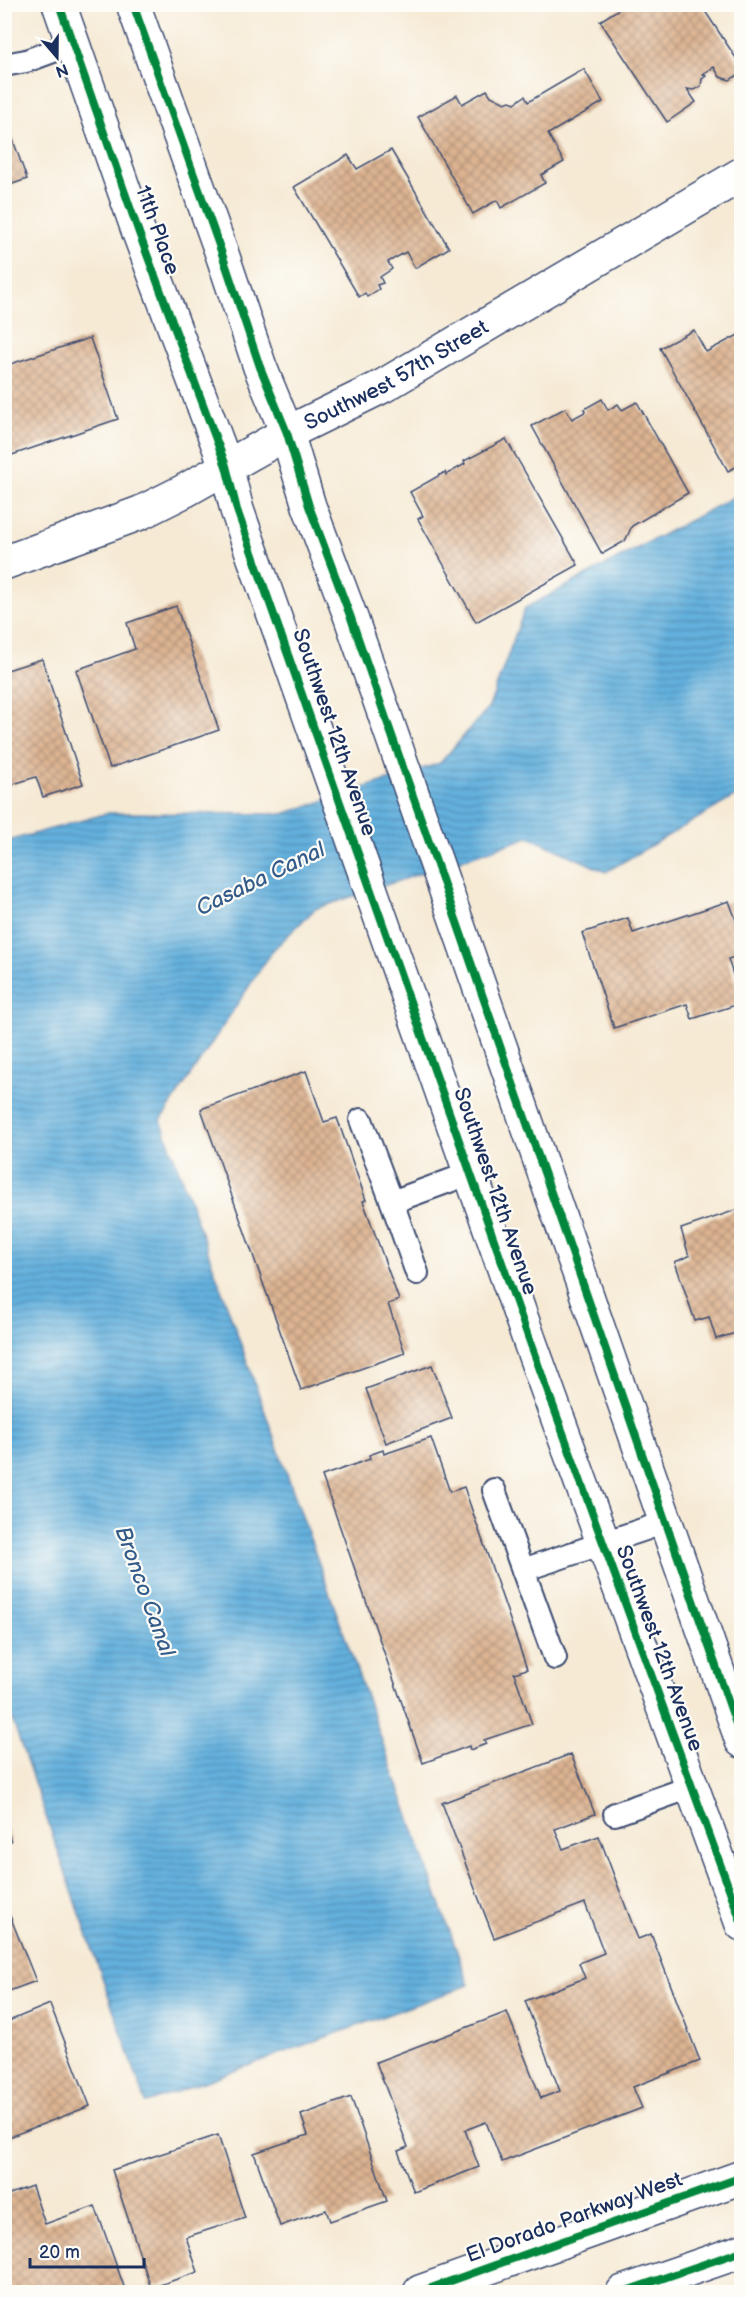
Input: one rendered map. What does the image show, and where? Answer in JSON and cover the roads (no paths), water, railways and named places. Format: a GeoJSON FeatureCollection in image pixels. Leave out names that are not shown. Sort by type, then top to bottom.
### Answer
{"type":"FeatureCollection","features":[{"type":"Feature","properties":{"kind":"street","name":"11th Place"},"geometry":{"type":"LineString","coordinates":[[59,4],[139,233],[226,466]]}},
{"type":"Feature","properties":{"kind":"street"},"geometry":{"type":"LineString","coordinates":[[134,4],[260,367],[287,433],[309,506],[351,618],[392,742],[741,1741]]}},
{"type":"Feature","properties":{"kind":"street","name":"Southwest 57th Street"},"geometry":{"type":"LineString","coordinates":[[4,563],[140,513],[287,433],[383,386],[741,174]]}},
{"type":"Feature","properties":{"kind":"street","name":"Southwest 12th Avenue"},"geometry":{"type":"LineString","coordinates":[[226,466],[237,510],[471,1173],[741,1924]]}},
{"type":"Feature","properties":{"kind":"street","name":"El Dorado Parkway West"},"geometry":{"type":"LineString","coordinates":[[420,2292],[741,2177]]}},
{"type":"Feature","properties":{"kind":"street"},"geometry":{"type":"LineString","coordinates":[[623,2292],[741,2251]]}},
{"type":"Feature","properties":{"kind":"lane"},"geometry":{"type":"LineString","coordinates":[[4,65],[26,61],[72,44]]}},
{"type":"Feature","properties":{"kind":"lane"},"geometry":{"type":"LineString","coordinates":[[361,1120],[417,1273]]}},
{"type":"Feature","properties":{"kind":"lane"},"geometry":{"type":"LineString","coordinates":[[392,1202],[471,1173]]}},
{"type":"Feature","properties":{"kind":"lane"},"geometry":{"type":"LineString","coordinates":[[494,1491],[555,1658]]}},
{"type":"Feature","properties":{"kind":"lane"},"geometry":{"type":"LineString","coordinates":[[523,1570],[666,1522]]}},
{"type":"Feature","properties":{"kind":"lane"},"geometry":{"type":"LineString","coordinates":[[615,1814],[691,1786]]}},
{"type":"Feature","properties":{"kind":"water"},"geometry":{"type":"Polygon","coordinates":[[[741,493],[741,793],[606,872],[529,837],[315,909],[273,950],[161,1120],[469,1985],[146,2103],[5,1699],[4,842],[108,813],[283,814],[440,763],[489,707],[525,608],[741,493]]]}},
{"type":"Feature","properties":{"kind":"water label","name":"Casaba Canal"},"geometry":{"type":"Point","coordinates":[260,878]}},
{"type":"Feature","properties":{"kind":"water label","name":"Bronco Canal"},"geometry":{"type":"Point","coordinates":[146,1591]}}]}
